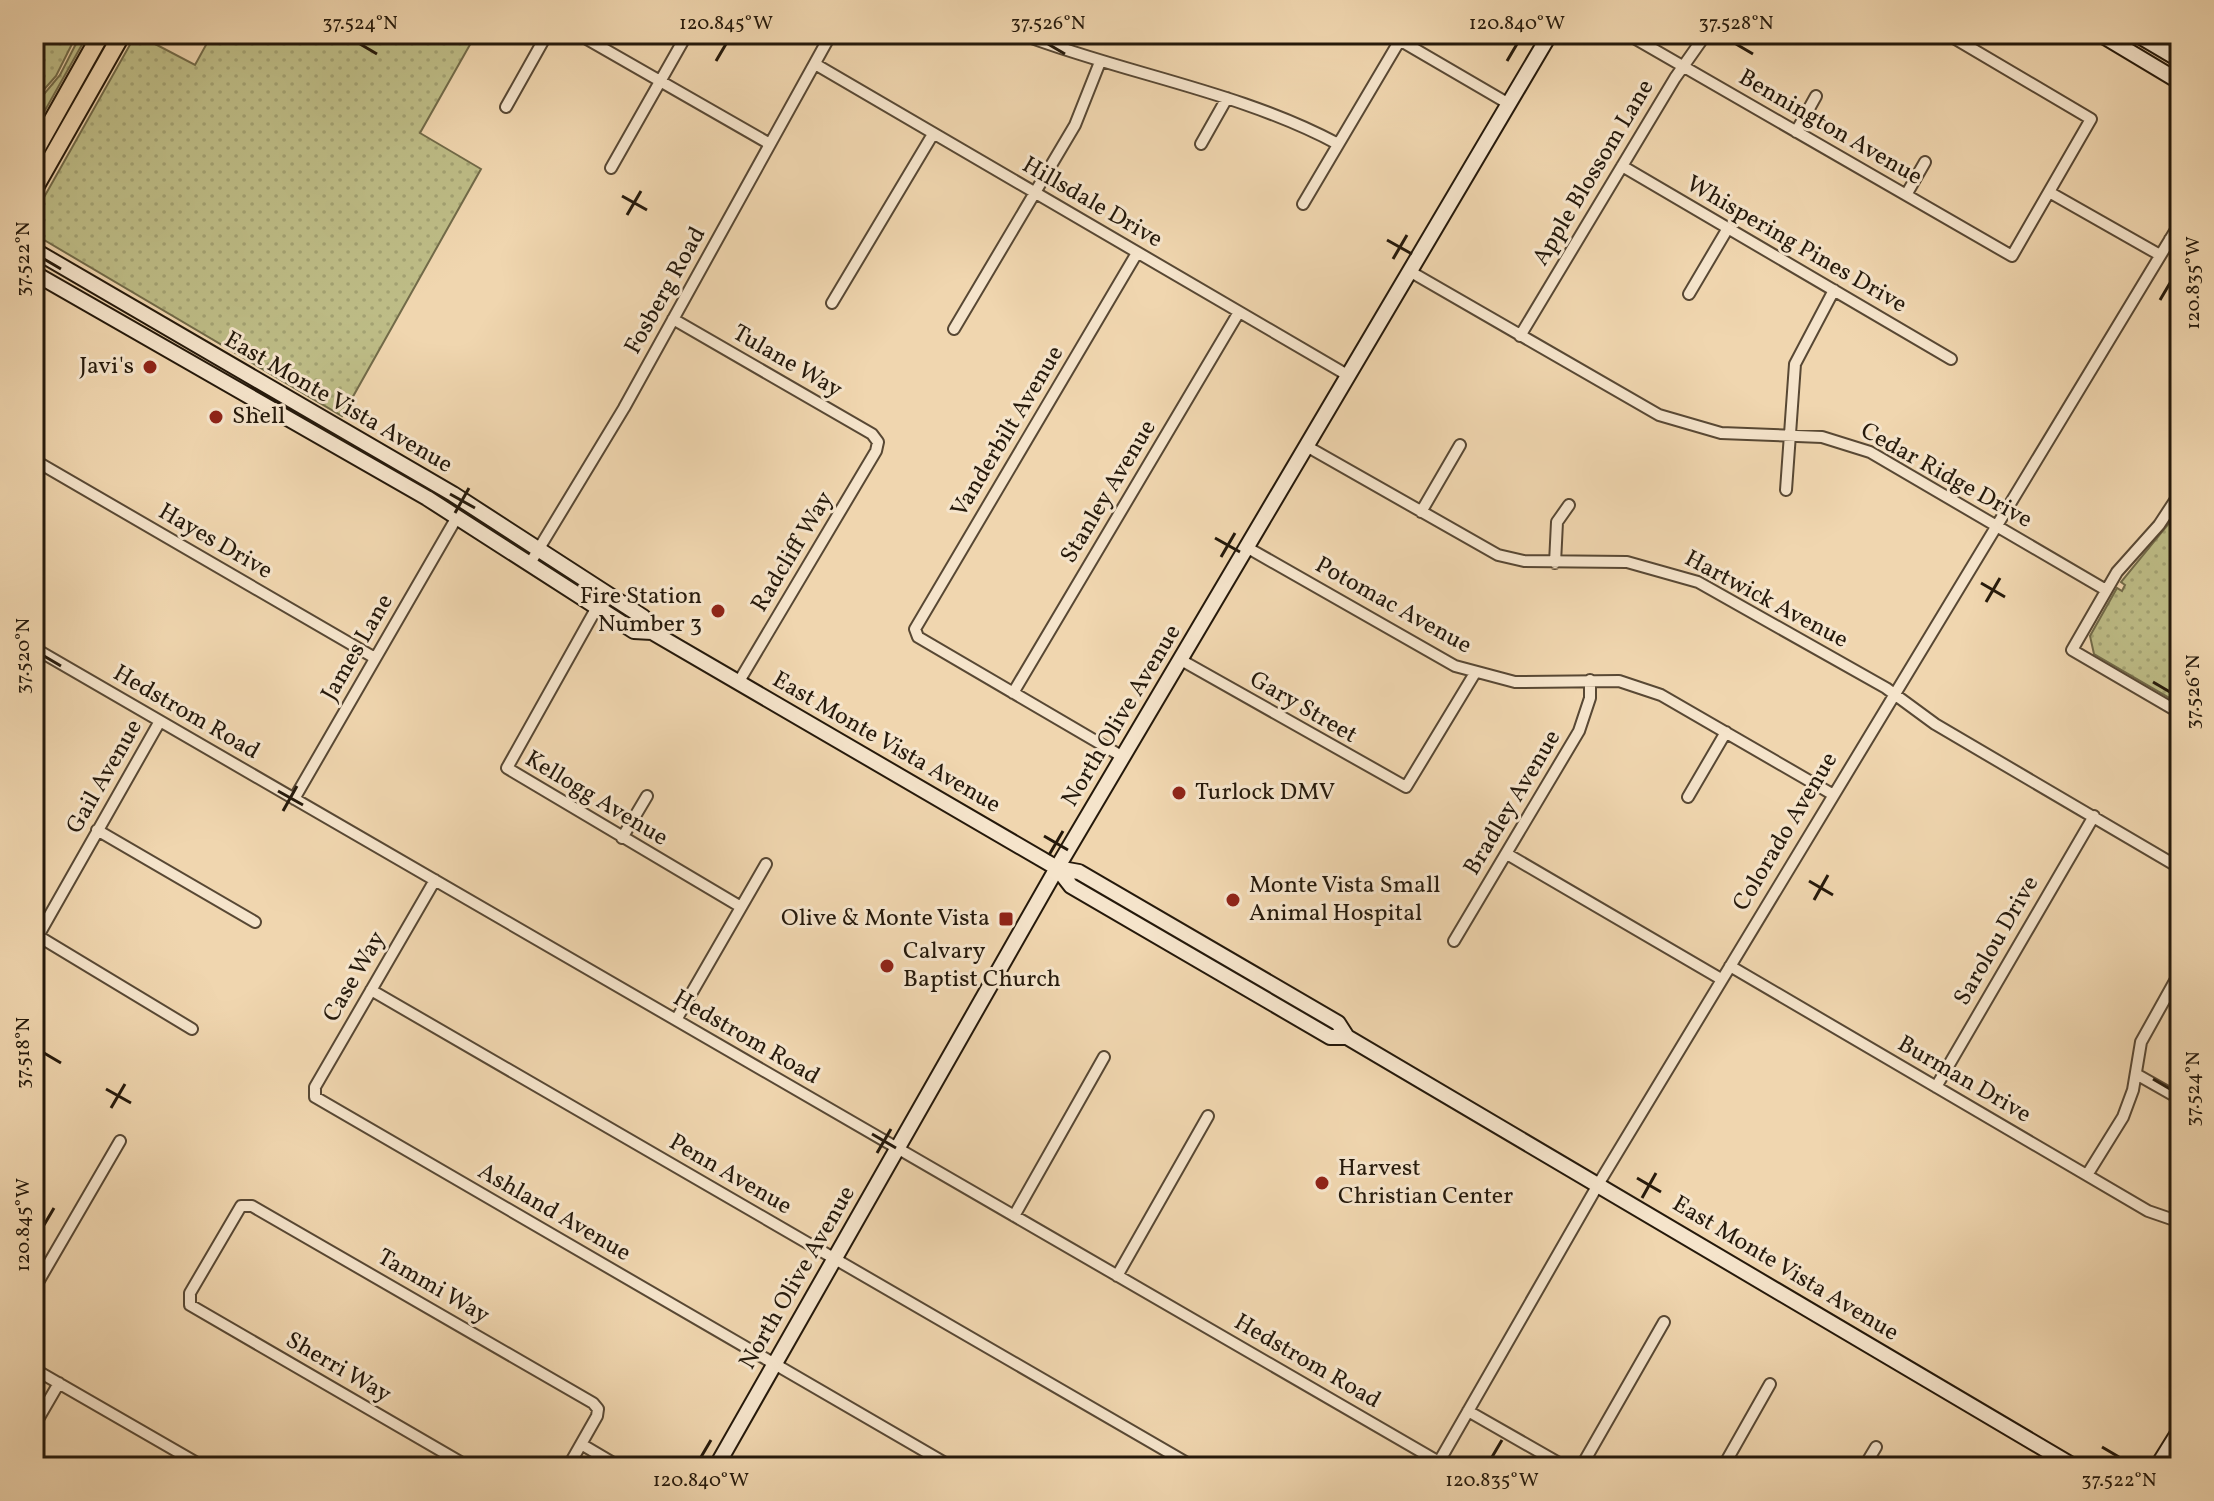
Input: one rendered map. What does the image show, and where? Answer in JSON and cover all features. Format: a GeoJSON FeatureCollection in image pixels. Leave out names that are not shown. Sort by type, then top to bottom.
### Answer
{"type":"FeatureCollection","features":[{"type":"Feature","properties":{"kind":"main road"},"geometry":{"type":"LineString","coordinates":[[34,153],[101,34]]}},
{"type":"Feature","properties":{"kind":"main road"},"geometry":{"type":"LineString","coordinates":[[34,189],[122,34]]}},
{"type":"Feature","properties":{"kind":"main road","name":"North Olive Avenue"},"geometry":{"type":"LineString","coordinates":[[716,1467],[1057,868],[1550,34]]}},
{"type":"Feature","properties":{"kind":"main road"},"geometry":{"type":"LineString","coordinates":[[2100,34],[2180,82]]}},
{"type":"Feature","properties":{"kind":"main road"},"geometry":{"type":"LineString","coordinates":[[2136,34],[2180,60]]}},
{"type":"Feature","properties":{"kind":"main road","name":"East Monte Vista Avenue"},"geometry":{"type":"LineString","coordinates":[[34,250],[453,494],[643,617],[652,632]]}},
{"type":"Feature","properties":{"kind":"main road","name":"East Monte Vista Avenue"},"geometry":{"type":"LineString","coordinates":[[34,273],[457,517],[634,631],[652,632],[1057,868],[1079,872],[1338,1023],[1347,1037],[1599,1183],[2075,1467]]}},
{"type":"Feature","properties":{"kind":"main road","name":"East Monte Vista Avenue"},"geometry":{"type":"LineString","coordinates":[[1057,868],[1071,886],[1232,980],[1330,1037],[1347,1037]]}},
{"type":"Feature","properties":{"kind":"main road"},"geometry":{"type":"LineString","coordinates":[[1232,980],[1261,988],[1285,1002],[1293,997]]}},
{"type":"Feature","properties":{"kind":"main road"},"geometry":{"type":"LineString","coordinates":[[2157,1467],[2180,1430]]}},
{"type":"Feature","properties":{"kind":"street"},"geometry":{"type":"LineString","coordinates":[[506,107],[547,34]]}},
{"type":"Feature","properties":{"kind":"street"},"geometry":{"type":"LineString","coordinates":[[578,34],[770,144]]}},
{"type":"Feature","properties":{"kind":"street"},"geometry":{"type":"LineString","coordinates":[[611,168],[687,34]]}},
{"type":"Feature","properties":{"kind":"street","name":"Fosberg Road"},"geometry":{"type":"LineString","coordinates":[[529,565],[673,319],[831,34]]}},
{"type":"Feature","properties":{"kind":"street"},"geometry":{"type":"LineString","coordinates":[[1021,34],[1100,62],[1227,98],[1338,144]]}},
{"type":"Feature","properties":{"kind":"street"},"geometry":{"type":"LineString","coordinates":[[1389,34],[1509,104]]}},
{"type":"Feature","properties":{"kind":"street","name":"Bennington Avenue"},"geometry":{"type":"LineString","coordinates":[[1627,34],[2012,256],[2049,192]]}},
{"type":"Feature","properties":{"kind":"street","name":"Apple Blossom Lane"},"geometry":{"type":"LineString","coordinates":[[1520,336],[1706,34]]}},
{"type":"Feature","properties":{"kind":"street"},"geometry":{"type":"LineString","coordinates":[[1947,34],[2091,119],[2049,192],[2160,255]]}},
{"type":"Feature","properties":{"kind":"street"},"geometry":{"type":"LineString","coordinates":[[1303,204],[1400,40]]}},
{"type":"Feature","properties":{"kind":"street"},"geometry":{"type":"LineString","coordinates":[[954,329],[1081,115],[1100,62]]}},
{"type":"Feature","properties":{"kind":"street","name":"Hillsdale Drive"},"geometry":{"type":"LineString","coordinates":[[815,64],[1349,376]]}},
{"type":"Feature","properties":{"kind":"street"},"geometry":{"type":"LineString","coordinates":[[1796,132],[1816,96]]}},
{"type":"Feature","properties":{"kind":"street"},"geometry":{"type":"LineString","coordinates":[[1201,144],[1227,98]]}},
{"type":"Feature","properties":{"kind":"street"},"geometry":{"type":"LineString","coordinates":[[832,303],[933,134]]}},
{"type":"Feature","properties":{"kind":"street"},"geometry":{"type":"LineString","coordinates":[[1906,195],[1925,162]]}},
{"type":"Feature","properties":{"kind":"street","name":"Whispering Pines Drive"},"geometry":{"type":"LineString","coordinates":[[1622,166],[1951,359]]}},
{"type":"Feature","properties":{"kind":"street","name":"Colorado Avenue"},"geometry":{"type":"LineString","coordinates":[[1437,1464],[1721,979],[2180,223]]}},
{"type":"Feature","properties":{"kind":"street"},"geometry":{"type":"LineString","coordinates":[[1689,294],[1728,228]]}},
{"type":"Feature","properties":{"kind":"street"},"geometry":{"type":"LineString","coordinates":[[2170,239],[2180,245]]}},
{"type":"Feature","properties":{"kind":"street","name":"Vanderbilt Avenue"},"geometry":{"type":"LineString","coordinates":[[1013,693],[918,637],[915,632],[1137,253]]}},
{"type":"Feature","properties":{"kind":"street","name":"Cedar Ridge Drive"},"geometry":{"type":"LineString","coordinates":[[1411,272],[1669,419],[1721,433],[1839,440],[1870,452],[2106,590]]}},
{"type":"Feature","properties":{"kind":"street"},"geometry":{"type":"LineString","coordinates":[[1786,490],[1795,364],[1834,290]]}},
{"type":"Feature","properties":{"kind":"street","name":"Stanley Avenue"},"geometry":{"type":"LineString","coordinates":[[1013,693],[1239,312]]}},
{"type":"Feature","properties":{"kind":"street","name":"Tulane Way"},"geometry":{"type":"LineString","coordinates":[[673,319],[872,434],[878,442]]}},
{"type":"Feature","properties":{"kind":"street","name":"Radcliff Way"},"geometry":{"type":"LineString","coordinates":[[738,683],[876,451],[878,442]]}},
{"type":"Feature","properties":{"kind":"street"},"geometry":{"type":"LineString","coordinates":[[1421,512],[1460,445]]}},
{"type":"Feature","properties":{"kind":"street","name":"Hartwick Avenue"},"geometry":{"type":"LineString","coordinates":[[1308,447],[1498,555],[1555,563],[1627,562],[1681,575],[1745,607],[1894,693],[1935,724],[2180,868]]}},
{"type":"Feature","properties":{"kind":"street","name":"Hayes Drive"},"geometry":{"type":"LineString","coordinates":[[34,460],[375,658]]}},
{"type":"Feature","properties":{"kind":"street"},"geometry":{"type":"LineString","coordinates":[[2179,496],[2159,525],[2128,558],[2072,650],[2180,713]]}},
{"type":"Feature","properties":{"kind":"street"},"geometry":{"type":"LineString","coordinates":[[1555,563],[1557,522],[1569,505]]}},
{"type":"Feature","properties":{"kind":"street","name":"James Lane"},"geometry":{"type":"LineString","coordinates":[[294,799],[457,517]]}},
{"type":"Feature","properties":{"kind":"street","name":"Potomac Avenue"},"geometry":{"type":"LineString","coordinates":[[1248,548],[1418,648],[1475,673],[1542,684],[1619,681],[1649,689],[1832,794]]}},
{"type":"Feature","properties":{"kind":"street","name":"Kellogg Avenue"},"geometry":{"type":"LineString","coordinates":[[596,609],[507,768],[741,907]]}},
{"type":"Feature","properties":{"kind":"street","name":"Hedstrom Road"},"geometry":{"type":"LineString","coordinates":[[34,648],[1437,1464]]}},
{"type":"Feature","properties":{"kind":"street","name":"Gary Street"},"geometry":{"type":"LineString","coordinates":[[1181,660],[1406,787],[1475,673]]}},
{"type":"Feature","properties":{"kind":"street","name":"Bradley Avenue"},"geometry":{"type":"LineString","coordinates":[[1454,941],[1579,731],[1590,698],[1590,680]]}},
{"type":"Feature","properties":{"kind":"street"},"geometry":{"type":"LineString","coordinates":[[1013,693],[1123,757]]}},
{"type":"Feature","properties":{"kind":"street","name":"Gail Avenue"},"geometry":{"type":"LineString","coordinates":[[160,721],[38,936],[192,1029]]}},
{"type":"Feature","properties":{"kind":"street"},"geometry":{"type":"LineString","coordinates":[[1688,797],[1726,732]]}},
{"type":"Feature","properties":{"kind":"street"},"geometry":{"type":"LineString","coordinates":[[622,838],[647,796]]}},
{"type":"Feature","properties":{"kind":"street","name":"Sarolou Drive"},"geometry":{"type":"LineString","coordinates":[[1936,1087],[2094,816]]}},
{"type":"Feature","properties":{"kind":"street"},"geometry":{"type":"LineString","coordinates":[[97,830],[255,922]]}},
{"type":"Feature","properties":{"kind":"street"},"geometry":{"type":"LineString","coordinates":[[1507,854],[1721,979]]}},
{"type":"Feature","properties":{"kind":"street"},"geometry":{"type":"LineString","coordinates":[[676,1020],[766,864]]}},
{"type":"Feature","properties":{"kind":"street","name":"Case Way"},"geometry":{"type":"LineString","coordinates":[[314,1095],[315,1087],[435,880]]}},
{"type":"Feature","properties":{"kind":"street","name":"Burman Drive"},"geometry":{"type":"LineString","coordinates":[[1730,966],[2148,1211],[2180,1222]]}},
{"type":"Feature","properties":{"kind":"street"},"geometry":{"type":"LineString","coordinates":[[2087,1175],[2123,1117],[2136,1074],[2141,1042],[2180,972]]}},
{"type":"Feature","properties":{"kind":"street","name":"Penn Avenue"},"geometry":{"type":"LineString","coordinates":[[371,990],[1194,1467]]}},
{"type":"Feature","properties":{"kind":"street"},"geometry":{"type":"LineString","coordinates":[[1014,1216],[1104,1057]]}},
{"type":"Feature","properties":{"kind":"street"},"geometry":{"type":"LineString","coordinates":[[2136,1074],[2180,1099]]}},
{"type":"Feature","properties":{"kind":"street","name":"Ashland Avenue"},"geometry":{"type":"LineString","coordinates":[[314,1095],[952,1467]]}},
{"type":"Feature","properties":{"kind":"street"},"geometry":{"type":"LineString","coordinates":[[1117,1276],[1208,1116]]}},
{"type":"Feature","properties":{"kind":"street"},"geometry":{"type":"LineString","coordinates":[[34,1289],[120,1141]]}},
{"type":"Feature","properties":{"kind":"street","name":"Tammi Way"},"geometry":{"type":"LineString","coordinates":[[188,1302],[239,1208],[245,1204],[566,1387],[598,1409],[581,1444]]}},
{"type":"Feature","properties":{"kind":"street","name":"Sherri Way"},"geometry":{"type":"LineString","coordinates":[[188,1302],[469,1467]]}},
{"type":"Feature","properties":{"kind":"street"},"geometry":{"type":"LineString","coordinates":[[1581,1467],[1664,1322]]}},
{"type":"Feature","properties":{"kind":"street"},"geometry":{"type":"LineString","coordinates":[[34,1369],[204,1467]]}},
{"type":"Feature","properties":{"kind":"street"},"geometry":{"type":"LineString","coordinates":[[34,1426],[59,1383]]}},
{"type":"Feature","properties":{"kind":"street"},"geometry":{"type":"LineString","coordinates":[[1723,1467],[1770,1384]]}},
{"type":"Feature","properties":{"kind":"street"},"geometry":{"type":"LineString","coordinates":[[1468,1411],[1566,1467]]}},
{"type":"Feature","properties":{"kind":"street"},"geometry":{"type":"LineString","coordinates":[[568,1467],[581,1444],[620,1467]]}},
{"type":"Feature","properties":{"kind":"street"},"geometry":{"type":"LineString","coordinates":[[1864,1467],[1876,1447]]}},
{"type":"Feature","properties":{"kind":"shaded area"},"geometry":{"type":"Polygon","coordinates":[[[34,34],[77,34],[56,76],[34,101],[34,34]]]}},
{"type":"Feature","properties":{"kind":"shaded area"},"geometry":{"type":"Polygon","coordinates":[[[81,34],[88,34],[34,130],[34,106],[60,75],[81,34]]]}},
{"type":"Feature","properties":{"kind":"shaded area"},"geometry":{"type":"Polygon","coordinates":[[[136,34],[195,65],[212,34],[476,34],[420,133],[481,169],[342,416],[34,234],[34,215],[136,34]]]}},
{"type":"Feature","properties":{"kind":"shaded area"},"geometry":{"type":"Polygon","coordinates":[[[2174,517],[2180,518],[2180,704],[2094,654],[2090,636],[2117,588],[2122,591],[2125,585],[2121,582],[2174,517]]]}},
{"type":"Feature","properties":{"kind":"place","name":"Javi's"},"geometry":{"type":"Point","coordinates":[150,367]}},
{"type":"Feature","properties":{"kind":"place","name":"Shell"},"geometry":{"type":"Point","coordinates":[216,417]}},
{"type":"Feature","properties":{"kind":"place","name":"Fire Station Number 3"},"geometry":{"type":"Point","coordinates":[718,611]}},
{"type":"Feature","properties":{"kind":"place","name":"Turlock DMV"},"geometry":{"type":"Point","coordinates":[1179,793]}},
{"type":"Feature","properties":{"kind":"place","name":"Monte Vista Small Animal Hospital"},"geometry":{"type":"Point","coordinates":[1233,900]}},
{"type":"Feature","properties":{"kind":"place","name":"Olive & Monte Vista"},"geometry":{"type":"Point","coordinates":[1006,919]}},
{"type":"Feature","properties":{"kind":"place","name":"Calvary Baptist Church"},"geometry":{"type":"Point","coordinates":[887,966]}},
{"type":"Feature","properties":{"kind":"place","name":"Harvest Christian Center"},"geometry":{"type":"Point","coordinates":[1322,1183]}}]}
